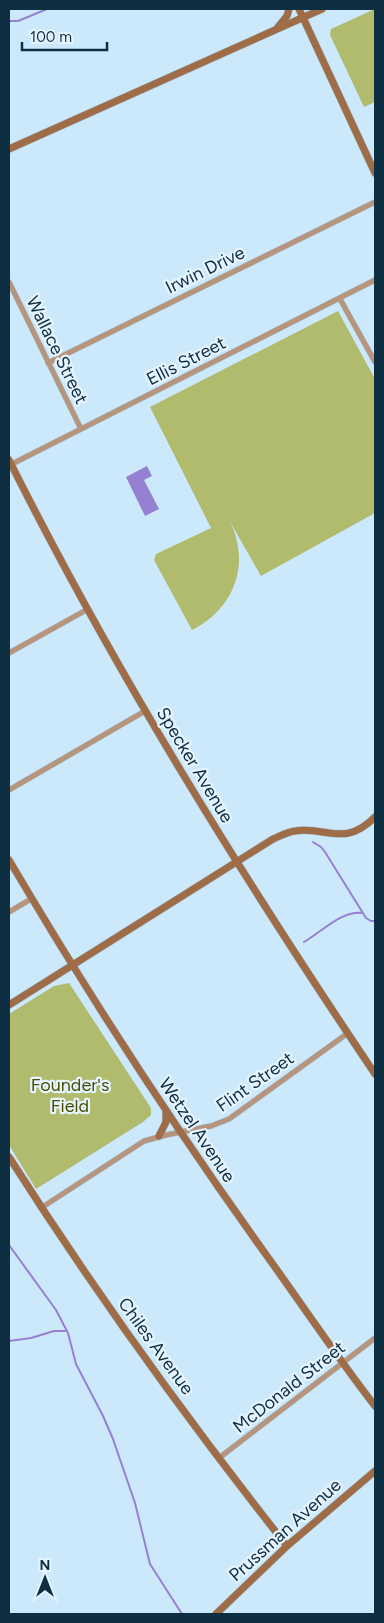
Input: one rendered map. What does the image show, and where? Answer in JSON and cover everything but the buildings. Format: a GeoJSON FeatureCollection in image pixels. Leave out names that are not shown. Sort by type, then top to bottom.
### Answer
{"type":"FeatureCollection","features":[{"type":"Feature","properties":{"kind":"street"},"geometry":{"type":"LineString","coordinates":[[275,30],[287,16],[289,9]]}},
{"type":"Feature","properties":{"kind":"street"},"geometry":{"type":"LineString","coordinates":[[299,9],[375,173]]}},
{"type":"Feature","properties":{"kind":"street"},"geometry":{"type":"LineString","coordinates":[[9,149],[322,9]]}},
{"type":"Feature","properties":{"kind":"street","name":"Irwin Drive"},"geometry":{"type":"LineString","coordinates":[[48,363],[375,202]]}},
{"type":"Feature","properties":{"kind":"street","name":"Ellis Street"},"geometry":{"type":"LineString","coordinates":[[10,463],[375,280]]}},
{"type":"Feature","properties":{"kind":"street","name":"Wallace Street"},"geometry":{"type":"LineString","coordinates":[[9,282],[80,429]]}},
{"type":"Feature","properties":{"kind":"street"},"geometry":{"type":"LineString","coordinates":[[340,299],[375,362]]}},
{"type":"Feature","properties":{"kind":"street","name":"Specker Avenue"},"geometry":{"type":"LineString","coordinates":[[10,463],[145,711],[236,863],[375,1074]]}},
{"type":"Feature","properties":{"kind":"street"},"geometry":{"type":"LineString","coordinates":[[9,653],[88,609]]}},
{"type":"Feature","properties":{"kind":"street"},"geometry":{"type":"LineString","coordinates":[[9,790],[145,711]]}},
{"type":"Feature","properties":{"kind":"street"},"geometry":{"type":"LineString","coordinates":[[9,1005],[273,839],[289,833],[302,831],[334,835],[346,834],[361,828],[375,817]]}},
{"type":"Feature","properties":{"kind":"street","name":"Wetzel Avenue"},"geometry":{"type":"LineString","coordinates":[[9,860],[72,965],[180,1132],[375,1406]]}},
{"type":"Feature","properties":{"kind":"street"},"geometry":{"type":"LineString","coordinates":[[9,912],[31,899]]}},
{"type":"Feature","properties":{"kind":"street","name":"Flint Street"},"geometry":{"type":"LineString","coordinates":[[41,1208],[144,1142],[159,1136],[211,1126],[229,1119],[348,1033]]}},
{"type":"Feature","properties":{"kind":"street"},"geometry":{"type":"LineString","coordinates":[[159,1136],[166,1122],[166,1111]]}},
{"type":"Feature","properties":{"kind":"street","name":"Chiles Avenue"},"geometry":{"type":"LineString","coordinates":[[9,1157],[41,1208],[129,1337],[219,1458],[288,1546]]}},
{"type":"Feature","properties":{"kind":"street","name":"McDonald Street"},"geometry":{"type":"LineString","coordinates":[[219,1458],[375,1338]]}},
{"type":"Feature","properties":{"kind":"street","name":"Prussman Avenue"},"geometry":{"type":"LineString","coordinates":[[216,1614],[288,1546],[375,1470]]}},
{"type":"Feature","properties":{"kind":"green space"},"geometry":{"type":"Polygon","coordinates":[[[375,9],[375,102],[364,107],[330,35],[331,29],[375,9]]]}},
{"type":"Feature","properties":{"kind":"green space"},"geometry":{"type":"Polygon","coordinates":[[[338,311],[375,379],[375,513],[261,576],[229,520],[235,534],[239,552],[239,566],[236,579],[231,592],[215,614],[192,630],[154,560],[156,554],[211,528],[150,407],[338,311]]]}},
{"type":"Feature","properties":{"kind":"green space","name":"Founder's Field"},"geometry":{"type":"Polygon","coordinates":[[[69,983],[151,1108],[151,1115],[143,1122],[36,1189],[9,1145],[9,1014],[54,986],[69,983]]]}},
{"type":"Feature","properties":{"kind":"shaded area"},"geometry":{"type":"Polygon","coordinates":[[[147,466],[152,476],[144,480],[159,509],[145,516],[126,477],[147,466]]]}},
{"type":"Feature","properties":{"kind":"waterway"},"geometry":{"type":"LineString","coordinates":[[9,21],[18,21],[47,9]]}},
{"type":"Feature","properties":{"kind":"waterway"},"geometry":{"type":"LineString","coordinates":[[313,842],[325,852],[366,918],[375,921]]}},
{"type":"Feature","properties":{"kind":"waterway"},"geometry":{"type":"LineString","coordinates":[[304,942],[339,918],[355,913],[363,913]]}},
{"type":"Feature","properties":{"kind":"waterway"},"geometry":{"type":"LineString","coordinates":[[9,1245],[56,1310],[68,1333],[76,1364],[113,1439],[135,1503],[150,1564],[182,1614]]}},
{"type":"Feature","properties":{"kind":"waterway"},"geometry":{"type":"LineString","coordinates":[[9,1341],[31,1338],[54,1331],[65,1331]]}}]}
